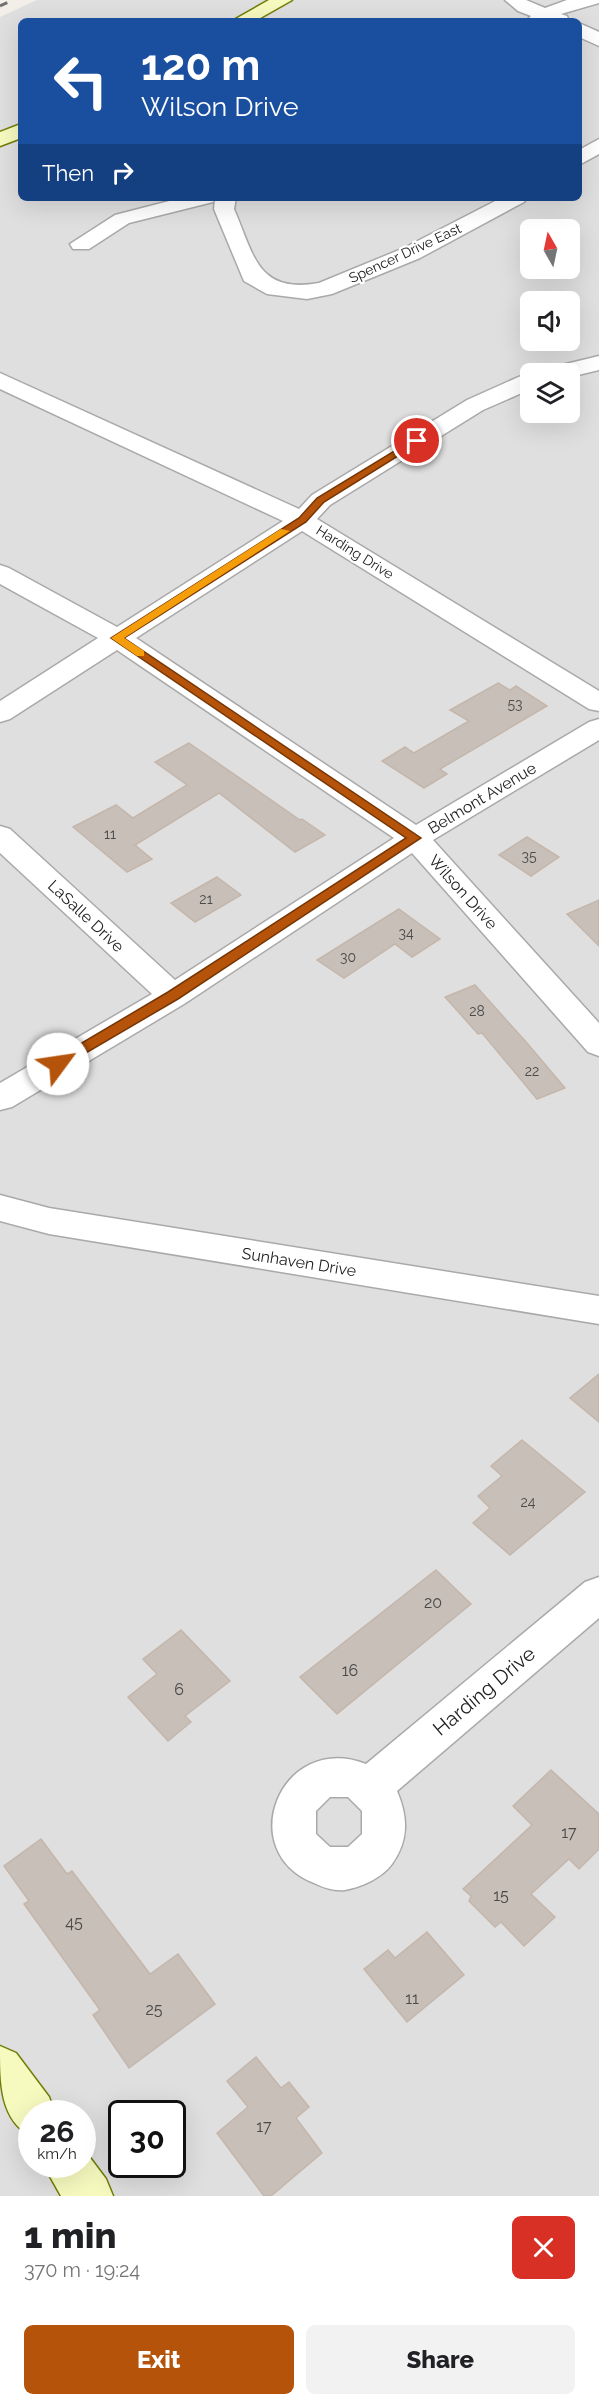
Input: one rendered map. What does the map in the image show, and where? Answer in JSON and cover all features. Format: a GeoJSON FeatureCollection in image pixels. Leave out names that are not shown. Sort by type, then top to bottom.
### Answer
{"type":"FeatureCollection","features":[{"type":"Feature","properties":{"kind":"street"},"geometry":{"type":"LineString","coordinates":[[247,18],[283,0]]}},
{"type":"Feature","properties":{"kind":"street"},"geometry":{"type":"LineString","coordinates":[[514,0],[524,7],[547,14],[573,3],[592,0]]}},
{"type":"Feature","properties":{"kind":"street"},"geometry":{"type":"LineString","coordinates":[[582,31],[599,40]]}},
{"type":"Feature","properties":{"kind":"street"},"geometry":{"type":"LineString","coordinates":[[0,140],[18,131]]}},
{"type":"Feature","properties":{"kind":"street"},"geometry":{"type":"LineString","coordinates":[[582,157],[599,145]]}},
{"type":"Feature","properties":{"kind":"street"},"geometry":{"type":"LineString","coordinates":[[81,244],[122,219],[194,201]]}},
{"type":"Feature","properties":{"kind":"street","name":"Spencer Drive East"},"geometry":{"type":"LineString","coordinates":[[225,201],[224,209],[252,276],[262,283],[289,292],[307,292],[342,282],[412,253],[512,201]]}},
{"type":"Feature","properties":{"kind":"street"},"geometry":{"type":"LineString","coordinates":[[580,368],[599,363]]}},
{"type":"Feature","properties":{"kind":"street","name":"Harding Drive"},"geometry":{"type":"LineString","coordinates":[[0,380],[302,520],[599,703]]}},
{"type":"Feature","properties":{"kind":"street"},"geometry":{"type":"LineString","coordinates":[[0,713],[302,520],[321,500],[475,405],[520,385]]}},
{"type":"Feature","properties":{"kind":"street","name":"Wilson Drive"},"geometry":{"type":"LineString","coordinates":[[0,573],[116,638],[415,838],[599,1044]]}},
{"type":"Feature","properties":{"kind":"street","name":"Belmont Avenue"},"geometry":{"type":"LineString","coordinates":[[0,1098],[173,996],[415,838],[599,728]]}},
{"type":"Feature","properties":{"kind":"street","name":"LaSalle Drive"},"geometry":{"type":"LineString","coordinates":[[0,836],[173,996]]}},
{"type":"Feature","properties":{"kind":"street","name":"Sunhaven Drive"},"geometry":{"type":"LineString","coordinates":[[0,1208],[49,1221],[599,1310]]}},
{"type":"Feature","properties":{"kind":"street","name":"Harding Drive"},"geometry":{"type":"LineString","coordinates":[[369,1788],[599,1594]]}},
{"type":"Feature","properties":{"kind":"street"},"geometry":{"type":"LineString","coordinates":[[0,2069],[22,2100]]}},
{"type":"Feature","properties":{"kind":"street"},"geometry":{"type":"LineString","coordinates":[[77,2178],[89,2196]]}},
{"type":"Feature","properties":{"kind":"shaded area"},"geometry":{"type":"Polygon","coordinates":[[[37,0],[599,0],[599,2196],[0,2196],[0,17],[37,0]]]}},
{"type":"Feature","properties":{"kind":"building"},"geometry":{"type":"Polygon","coordinates":[[[498,683],[510,690],[516,686],[547,706],[440,769],[447,774],[424,788],[382,761],[405,747],[414,753],[469,721],[450,710],[498,683]]]}},
{"type":"Feature","properties":{"kind":"building"},"geometry":{"type":"Polygon","coordinates":[[[189,743],[325,835],[295,852],[219,793],[135,845],[152,859],[127,872],[73,827],[116,805],[133,818],[187,785],[155,762],[189,743]]]}},
{"type":"Feature","properties":{"kind":"building"},"geometry":{"type":"Polygon","coordinates":[[[527,837],[559,857],[531,876],[499,855],[527,837]]]}},
{"type":"Feature","properties":{"kind":"building"},"geometry":{"type":"Polygon","coordinates":[[[217,877],[241,895],[195,922],[171,903],[217,877]]]}},
{"type":"Feature","properties":{"kind":"building"},"geometry":{"type":"Polygon","coordinates":[[[599,900],[599,946],[567,914],[599,900]]]}},
{"type":"Feature","properties":{"kind":"building"},"geometry":{"type":"Polygon","coordinates":[[[399,909],[440,939],[412,957],[395,944],[344,978],[317,960],[399,909]]]}},
{"type":"Feature","properties":{"kind":"building"},"geometry":{"type":"Polygon","coordinates":[[[475,985],[565,1088],[537,1099],[482,1033],[478,1034],[445,997],[475,985]]]}},
{"type":"Feature","properties":{"kind":"building"},"geometry":{"type":"Polygon","coordinates":[[[599,1374],[599,1422],[570,1398],[599,1374]]]}},
{"type":"Feature","properties":{"kind":"building"},"geometry":{"type":"Polygon","coordinates":[[[522,1440],[585,1492],[510,1555],[473,1523],[490,1508],[478,1496],[502,1476],[491,1466],[522,1440]]]}},
{"type":"Feature","properties":{"kind":"building"},"geometry":{"type":"Polygon","coordinates":[[[436,1570],[471,1604],[337,1714],[300,1677],[436,1570]]]}},
{"type":"Feature","properties":{"kind":"building"},"geometry":{"type":"Polygon","coordinates":[[[181,1630],[230,1681],[185,1716],[191,1722],[168,1741],[128,1697],[157,1674],[143,1659],[181,1630]]]}},
{"type":"Feature","properties":{"kind":"building"},"geometry":{"type":"Polygon","coordinates":[[[551,1770],[599,1814],[599,1849],[579,1869],[569,1859],[531,1894],[555,1917],[524,1946],[501,1922],[495,1927],[469,1901],[471,1896],[463,1889],[532,1825],[513,1806],[551,1770]]]}},
{"type":"Feature","properties":{"kind":"building"},"geometry":{"type":"Polygon","coordinates":[[[41,1839],[67,1874],[72,1871],[150,1974],[178,1954],[215,2004],[129,2068],[93,2015],[100,2010],[24,1904],[29,1901],[4,1866],[41,1839]]]}},
{"type":"Feature","properties":{"kind":"building"},"geometry":{"type":"Polygon","coordinates":[[[427,1932],[464,1975],[407,2022],[364,1969],[388,1950],[395,1958],[427,1932]]]}},
{"type":"Feature","properties":{"kind":"building"},"geometry":{"type":"Polygon","coordinates":[[[256,2057],[281,2088],[289,2082],[309,2107],[296,2118],[322,2153],[271,2196],[264,2196],[217,2133],[248,2107],[227,2081],[256,2057]]]}},
{"type":"Feature","properties":{"kind":"railway"},"geometry":{"type":"LineString","coordinates":[[0,6],[13,0]]}},
{"type":"Feature","properties":{"kind":"slow traffic"},"geometry":{"type":"LineString","coordinates":[[141,654],[116,638],[285,531]]}},
{"type":"Feature","properties":{"kind":"route"},"geometry":{"type":"LineString","coordinates":[[58,1064],[173,996],[415,838],[116,638],[302,520],[321,500],[417,441]]}}]}
